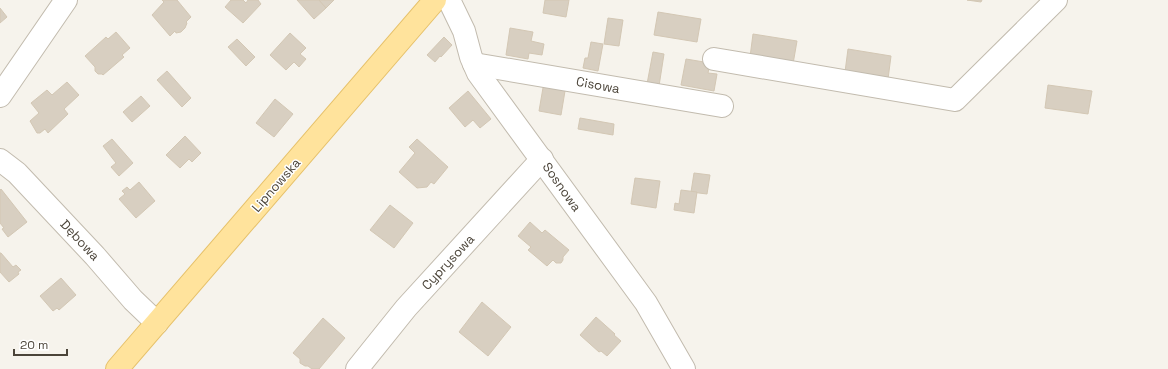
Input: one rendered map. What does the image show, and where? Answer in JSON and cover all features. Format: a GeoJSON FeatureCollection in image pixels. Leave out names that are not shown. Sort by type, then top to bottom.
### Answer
{"type":"FeatureCollection","features":[{"type":"Feature","properties":{"kind":"main road","name":"Lipnowska"},"geometry":{"type":"LineString","coordinates":[[118,369],[435,0]]}},
{"type":"Feature","properties":{"kind":"street"},"geometry":{"type":"LineString","coordinates":[[0,96],[66,0]]}},
{"type":"Feature","properties":{"kind":"street","name":"Sosnowa"},"geometry":{"type":"LineString","coordinates":[[449,0],[464,31],[478,73],[646,303],[680,368]]}},
{"type":"Feature","properties":{"kind":"street"},"geometry":{"type":"LineString","coordinates":[[714,59],[955,100],[1056,0]]}},
{"type":"Feature","properties":{"kind":"street","name":"Cisowa"},"geometry":{"type":"LineString","coordinates":[[474,64],[722,106]]}},
{"type":"Feature","properties":{"kind":"street","name":"Cyprysowa"},"geometry":{"type":"LineString","coordinates":[[357,369],[406,308],[542,159]]}},
{"type":"Feature","properties":{"kind":"street","name":"Dębowa"},"geometry":{"type":"LineString","coordinates":[[0,160],[17,173],[133,300],[157,323]]}},
{"type":"Feature","properties":{"kind":"building"},"geometry":{"type":"Polygon","coordinates":[[[162,0],[177,0],[191,17],[186,22],[185,28],[181,32],[176,33],[175,31],[170,36],[152,15],[164,2],[162,0]]]}},
{"type":"Feature","properties":{"kind":"building"},"geometry":{"type":"Polygon","coordinates":[[[231,0],[243,0],[246,3],[248,0],[258,0],[261,4],[243,23],[225,7],[231,0]]]}},
{"type":"Feature","properties":{"kind":"building"},"geometry":{"type":"Polygon","coordinates":[[[297,0],[319,0],[326,8],[314,19],[297,0]]]}},
{"type":"Feature","properties":{"kind":"building"},"geometry":{"type":"Polygon","coordinates":[[[319,0],[334,0],[326,8],[319,0]]]}},
{"type":"Feature","properties":{"kind":"building"},"geometry":{"type":"Polygon","coordinates":[[[545,0],[569,0],[566,17],[543,13],[545,0]]]}},
{"type":"Feature","properties":{"kind":"building"},"geometry":{"type":"Polygon","coordinates":[[[967,0],[982,0],[981,2],[967,0]]]}},
{"type":"Feature","properties":{"kind":"building"},"geometry":{"type":"Polygon","coordinates":[[[0,8],[7,17],[0,23],[0,8]]]}},
{"type":"Feature","properties":{"kind":"building"},"geometry":{"type":"Polygon","coordinates":[[[658,12],[701,19],[697,42],[654,35],[658,12]]]}},
{"type":"Feature","properties":{"kind":"building"},"geometry":{"type":"Polygon","coordinates":[[[608,18],[623,20],[619,46],[604,44],[608,18]]]}},
{"type":"Feature","properties":{"kind":"building"},"geometry":{"type":"Polygon","coordinates":[[[510,28],[533,32],[531,41],[544,44],[542,55],[529,53],[528,59],[506,55],[510,28]]]}},
{"type":"Feature","properties":{"kind":"building"},"geometry":{"type":"Polygon","coordinates":[[[116,32],[130,48],[122,55],[124,57],[103,75],[98,74],[95,71],[95,67],[85,56],[106,37],[108,39],[116,32]]]}},
{"type":"Feature","properties":{"kind":"building"},"geometry":{"type":"Polygon","coordinates":[[[290,33],[306,48],[300,54],[306,59],[299,67],[294,62],[286,70],[270,55],[290,33]]]}},
{"type":"Feature","properties":{"kind":"building"},"geometry":{"type":"Polygon","coordinates":[[[753,34],[797,41],[793,64],[750,57],[753,34]]]}},
{"type":"Feature","properties":{"kind":"building"},"geometry":{"type":"Polygon","coordinates":[[[444,37],[452,45],[435,62],[427,55],[444,37]]]}},
{"type":"Feature","properties":{"kind":"building"},"geometry":{"type":"Polygon","coordinates":[[[237,39],[255,57],[246,66],[228,47],[237,39]]]}},
{"type":"Feature","properties":{"kind":"building"},"geometry":{"type":"Polygon","coordinates":[[[591,42],[603,44],[598,71],[583,68],[585,58],[588,58],[591,42]]]}},
{"type":"Feature","properties":{"kind":"building"},"geometry":{"type":"Polygon","coordinates":[[[848,49],[891,56],[888,79],[845,72],[848,49]]]}},
{"type":"Feature","properties":{"kind":"building"},"geometry":{"type":"Polygon","coordinates":[[[653,52],[664,54],[659,86],[647,84],[653,52]]]}},
{"type":"Feature","properties":{"kind":"building"},"geometry":{"type":"Polygon","coordinates":[[[686,59],[710,63],[708,73],[717,74],[714,91],[681,85],[686,59]]]}},
{"type":"Feature","properties":{"kind":"building"},"geometry":{"type":"Polygon","coordinates":[[[167,71],[191,98],[182,107],[157,80],[167,71]]]}},
{"type":"Feature","properties":{"kind":"building"},"geometry":{"type":"Polygon","coordinates":[[[67,82],[79,95],[64,109],[68,114],[48,133],[45,129],[40,133],[37,133],[30,121],[39,113],[31,103],[47,90],[52,95],[67,82]]]}},
{"type":"Feature","properties":{"kind":"building"},"geometry":{"type":"Polygon","coordinates":[[[544,82],[566,85],[561,115],[539,111],[544,82]]]}},
{"type":"Feature","properties":{"kind":"building"},"geometry":{"type":"Polygon","coordinates":[[[1048,85],[1092,91],[1088,114],[1045,108],[1048,85]]]}},
{"type":"Feature","properties":{"kind":"building"},"geometry":{"type":"Polygon","coordinates":[[[468,91],[491,119],[480,128],[473,120],[465,127],[449,108],[468,91]]]}},
{"type":"Feature","properties":{"kind":"building"},"geometry":{"type":"Polygon","coordinates":[[[141,96],[150,106],[132,122],[123,112],[141,96]]]}},
{"type":"Feature","properties":{"kind":"building"},"geometry":{"type":"Polygon","coordinates":[[[275,99],[293,114],[274,137],[256,123],[275,99]]]}},
{"type":"Feature","properties":{"kind":"building"},"geometry":{"type":"Polygon","coordinates":[[[580,118],[614,124],[613,135],[578,129],[580,118]]]}},
{"type":"Feature","properties":{"kind":"building"},"geometry":{"type":"Polygon","coordinates":[[[185,136],[201,153],[192,162],[189,159],[180,168],[166,155],[185,136]]]}},
{"type":"Feature","properties":{"kind":"building"},"geometry":{"type":"Polygon","coordinates":[[[112,139],[133,163],[119,176],[111,167],[116,163],[103,146],[112,139]]]}},
{"type":"Feature","properties":{"kind":"building"},"geometry":{"type":"Polygon","coordinates":[[[417,139],[448,167],[434,184],[431,182],[427,187],[417,188],[399,172],[415,153],[409,147],[417,139]]]}},
{"type":"Feature","properties":{"kind":"building"},"geometry":{"type":"Polygon","coordinates":[[[694,173],[710,175],[707,194],[691,192],[694,173]]]}},
{"type":"Feature","properties":{"kind":"building"},"geometry":{"type":"Polygon","coordinates":[[[635,178],[660,181],[656,208],[631,204],[635,178]]]}},
{"type":"Feature","properties":{"kind":"building"},"geometry":{"type":"Polygon","coordinates":[[[139,182],[155,201],[136,218],[119,199],[125,194],[122,191],[127,187],[130,190],[139,182]]]}},
{"type":"Feature","properties":{"kind":"building"},"geometry":{"type":"Polygon","coordinates":[[[1,189],[27,222],[8,237],[2,229],[4,228],[0,223],[1,189]]]}},
{"type":"Feature","properties":{"kind":"building"},"geometry":{"type":"Polygon","coordinates":[[[681,190],[697,192],[694,213],[674,210],[675,203],[679,204],[681,190]]]}},
{"type":"Feature","properties":{"kind":"building"},"geometry":{"type":"Polygon","coordinates":[[[390,205],[413,223],[394,248],[370,230],[390,205]]]}},
{"type":"Feature","properties":{"kind":"building"},"geometry":{"type":"Polygon","coordinates":[[[530,222],[542,233],[545,230],[569,250],[563,257],[561,263],[556,263],[553,260],[547,266],[528,250],[531,247],[518,236],[530,222]]]}},
{"type":"Feature","properties":{"kind":"building"},"geometry":{"type":"Polygon","coordinates":[[[0,253],[13,267],[16,265],[21,270],[18,272],[19,274],[9,282],[0,272],[0,253]]]}},
{"type":"Feature","properties":{"kind":"building"},"geometry":{"type":"Polygon","coordinates":[[[61,278],[76,295],[59,310],[57,308],[53,311],[40,296],[61,278]]]}},
{"type":"Feature","properties":{"kind":"building"},"geometry":{"type":"Polygon","coordinates":[[[482,302],[511,327],[488,356],[459,332],[482,302]]]}},
{"type":"Feature","properties":{"kind":"building"},"geometry":{"type":"Polygon","coordinates":[[[596,317],[621,341],[607,356],[601,351],[599,352],[580,335],[596,317]]]}},
{"type":"Feature","properties":{"kind":"building"},"geometry":{"type":"Polygon","coordinates":[[[323,318],[345,338],[319,369],[312,369],[300,363],[300,359],[293,353],[323,318]]]}}]}
